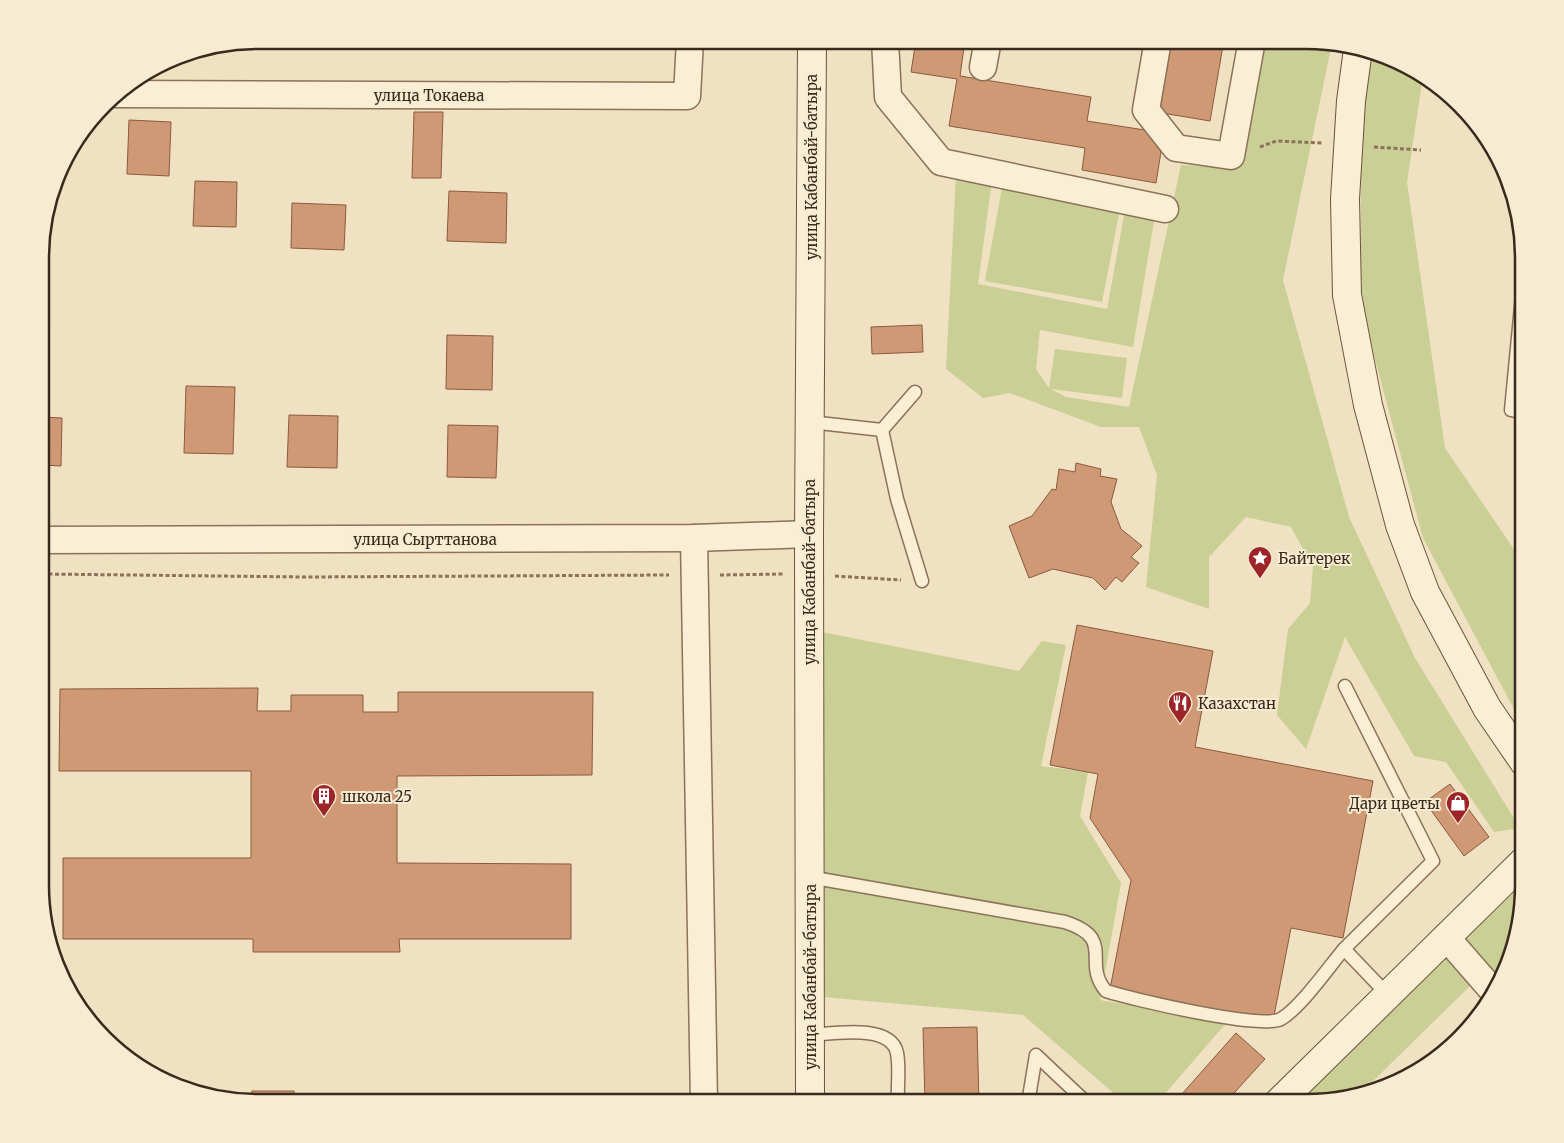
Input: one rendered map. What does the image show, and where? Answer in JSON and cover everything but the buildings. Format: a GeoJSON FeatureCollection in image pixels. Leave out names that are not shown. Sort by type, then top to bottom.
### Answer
{"type":"FeatureCollection","features":[{"type":"Feature","properties":{"kind":"main road","name":"улица Кабанбай-батыра"},"geometry":{"type":"LineString","coordinates":[[810,1094],[809,534],[812,49]]}},
{"type":"Feature","properties":{"kind":"main road"},"geometry":{"type":"LineString","coordinates":[[1358,56],[1351,101],[1345,199],[1347,296],[1368,405],[1400,526],[1424,592],[1487,708],[1515,749]]}},
{"type":"Feature","properties":{"kind":"main road"},"geometry":{"type":"LineString","coordinates":[[1287,1094],[1515,870]]}},
{"type":"Feature","properties":{"kind":"street","name":"улица Токаева"},"geometry":{"type":"LineString","coordinates":[[128,94],[687,96],[690,49]]}},
{"type":"Feature","properties":{"kind":"street"},"geometry":{"type":"LineString","coordinates":[[885,49],[888,97],[941,162],[1164,209]]}},
{"type":"Feature","properties":{"kind":"street"},"geometry":{"type":"LineString","coordinates":[[983,66],[986,49]]}},
{"type":"Feature","properties":{"kind":"street"},"geometry":{"type":"LineString","coordinates":[[1156,49],[1146,110],[1176,148],[1231,156],[1250,49]]}},
{"type":"Feature","properties":{"kind":"street","name":"улица Сырттанова"},"geometry":{"type":"LineString","coordinates":[[49,540],[694,538],[809,534]]}},
{"type":"Feature","properties":{"kind":"street"},"geometry":{"type":"LineString","coordinates":[[694,538],[704,1094]]}},
{"type":"Feature","properties":{"kind":"street"},"geometry":{"type":"LineString","coordinates":[[1446,937],[1489,986]]}},
{"type":"Feature","properties":{"kind":"lane"},"geometry":{"type":"LineString","coordinates":[[1515,368],[1511,410],[1515,411]]}},
{"type":"Feature","properties":{"kind":"lane"},"geometry":{"type":"LineString","coordinates":[[882,430],[915,392]]}},
{"type":"Feature","properties":{"kind":"lane"},"geometry":{"type":"LineString","coordinates":[[810,422],[882,430]]}},
{"type":"Feature","properties":{"kind":"lane"},"geometry":{"type":"LineString","coordinates":[[882,430],[897,498],[922,582]]}},
{"type":"Feature","properties":{"kind":"lane"},"geometry":{"type":"LineString","coordinates":[[809,877],[1066,922],[1083,928],[1091,935],[1096,946],[1096,966],[1101,986],[1106,990],[1242,1020],[1264,1023],[1274,1022],[1282,1019],[1292,1010],[1344,949],[1434,861],[1345,686]]}},
{"type":"Feature","properties":{"kind":"lane"},"geometry":{"type":"LineString","coordinates":[[1344,949],[1388,995]]}},
{"type":"Feature","properties":{"kind":"lane"},"geometry":{"type":"LineString","coordinates":[[810,1035],[873,1033],[887,1038],[897,1051],[898,1094]]}},
{"type":"Feature","properties":{"kind":"lane"},"geometry":{"type":"LineString","coordinates":[[1030,1094],[1036,1055],[1077,1094]]}},
{"type":"Feature","properties":{"kind":"path"},"geometry":{"type":"LineString","coordinates":[[49,574],[306,577],[809,574],[922,582]]}},
{"type":"Feature","properties":{"kind":"green space"},"geometry":{"type":"Polygon","coordinates":[[[1257,49],[1330,51],[1283,280],[1349,517],[1415,658],[1515,820],[1515,829],[1494,832],[1446,762],[1414,756],[1345,637],[1306,749],[1277,715],[1288,629],[1310,603],[1313,567],[1291,527],[1246,517],[1209,557],[1209,609],[1146,587],[1157,475],[1139,427],[1101,427],[1010,393],[983,398],[946,369],[956,175],[992,181],[978,284],[1107,309],[1125,210],[1154,221],[1133,347],[1040,330],[1036,369],[1049,388],[1055,349],[1127,358],[1122,398],[1051,389],[1066,397],[1129,407],[1181,165],[1235,167],[1257,49]]]}},
{"type":"Feature","properties":{"kind":"green space"},"geometry":{"type":"Polygon","coordinates":[[[1362,57],[1399,70],[1422,84],[1407,182],[1445,448],[1515,551],[1515,711],[1423,538],[1360,304],[1362,57]]]}},
{"type":"Feature","properties":{"kind":"green space"},"geometry":{"type":"Polygon","coordinates":[[[1002,188],[1120,209],[1102,302],[985,281],[1002,188]]]}},
{"type":"Feature","properties":{"kind":"green space"},"geometry":{"type":"Polygon","coordinates":[[[822,632],[1019,671],[1042,641],[1066,645],[1041,766],[1088,772],[1080,816],[1121,883],[1100,1000],[1227,1022],[1165,1094],[1115,1094],[1023,1015],[823,997],[822,632]]]}},
{"type":"Feature","properties":{"kind":"green space"},"geometry":{"type":"Polygon","coordinates":[[[1515,880],[1515,899],[1511,926],[1494,978],[1456,938],[1515,880]]]}},
{"type":"Feature","properties":{"kind":"green space"},"geometry":{"type":"Polygon","coordinates":[[[1449,951],[1472,984],[1370,1084],[1320,1094],[1299,1094],[1449,951]]]}},
{"type":"Feature","properties":{"kind":"place","name":"Байтерек"},"geometry":{"type":"Point","coordinates":[1260,579]}},
{"type":"Feature","properties":{"kind":"place","name":"Казахстан"},"geometry":{"type":"Point","coordinates":[1180,724]}},
{"type":"Feature","properties":{"kind":"place","name":"школа 25"},"geometry":{"type":"Point","coordinates":[324,817]}},
{"type":"Feature","properties":{"kind":"place","name":"Дари цветы"},"geometry":{"type":"Point","coordinates":[1458,824]}}]}
